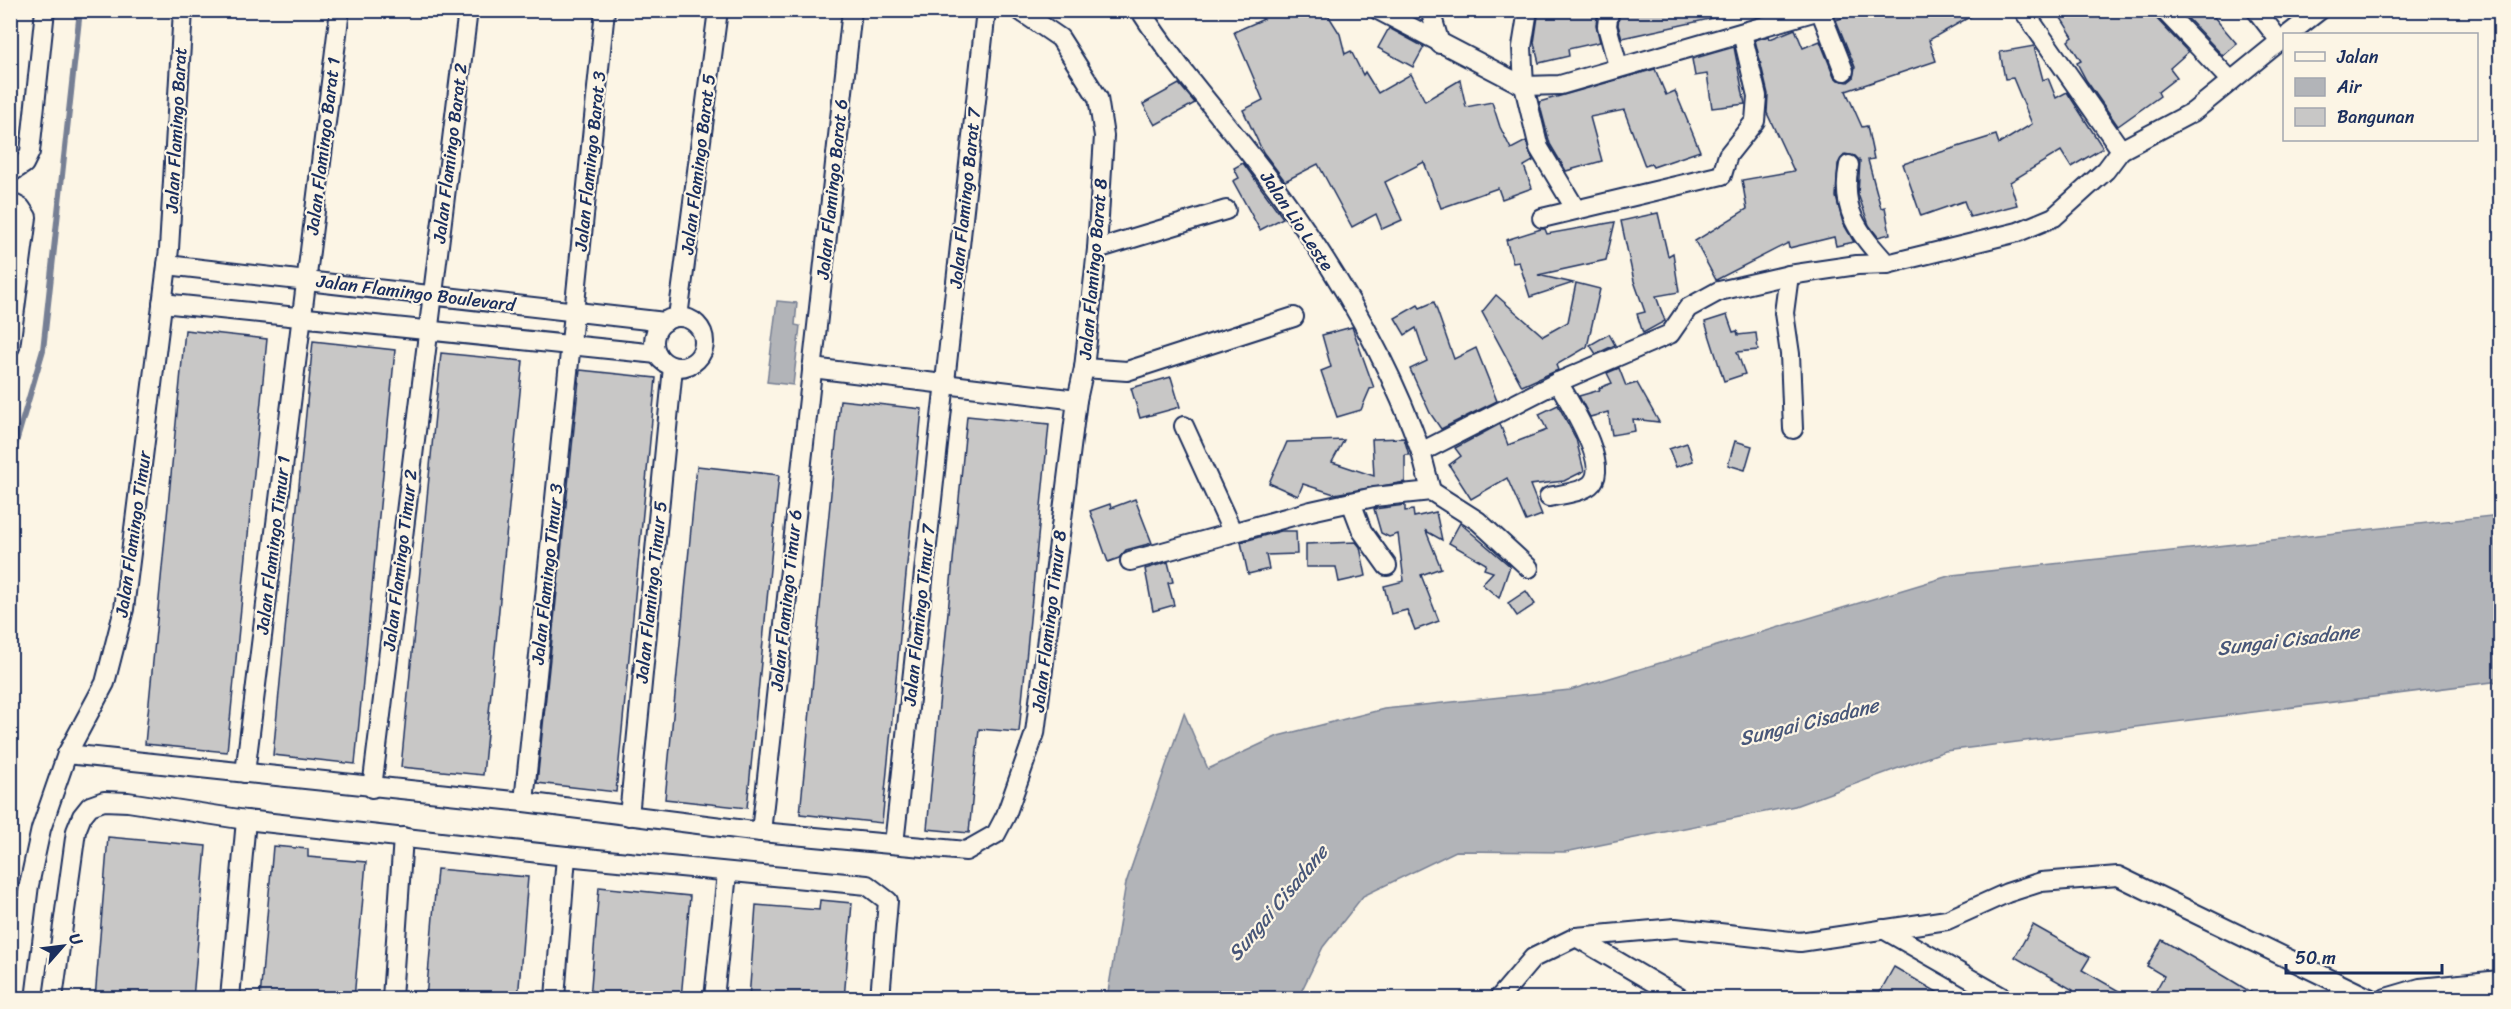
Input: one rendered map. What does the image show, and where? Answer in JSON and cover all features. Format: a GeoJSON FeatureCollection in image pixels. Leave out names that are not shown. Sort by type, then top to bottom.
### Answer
{"type":"FeatureCollection","features":[{"type":"Feature","properties":{"kind":"street"},"geometry":{"type":"LineString","coordinates":[[17,168],[30,152],[45,10]]}},
{"type":"Feature","properties":{"kind":"street","name":"Jalan Flamingo Barat"},"geometry":{"type":"LineString","coordinates":[[162,303],[168,257],[183,10]]}},
{"type":"Feature","properties":{"kind":"street","name":"Jalan Flamingo Barat 1"},"geometry":{"type":"LineString","coordinates":[[302,317],[340,10]]}},
{"type":"Feature","properties":{"kind":"street","name":"Jalan Flamingo Barat 2"},"geometry":{"type":"LineString","coordinates":[[428,331],[468,10]]}},
{"type":"Feature","properties":{"kind":"street","name":"Jalan Flamingo Barat 3"},"geometry":{"type":"LineString","coordinates":[[571,345],[605,10]]}},
{"type":"Feature","properties":{"kind":"street","name":"Jalan Flamingo Barat 5"},"geometry":{"type":"LineString","coordinates":[[671,320],[718,10]]}},
{"type":"Feature","properties":{"kind":"street","name":"Jalan Flamingo Barat 6"},"geometry":{"type":"LineString","coordinates":[[812,368],[852,10]]}},
{"type":"Feature","properties":{"kind":"street","name":"Jalan Flamingo Barat 7"},"geometry":{"type":"LineString","coordinates":[[945,386],[986,10]]}},
{"type":"Feature","properties":{"kind":"street","name":"Jalan Flamingo Barat 8"},"geometry":{"type":"LineString","coordinates":[[1019,10],[1060,38],[1098,98],[1104,136],[1097,249],[1084,368],[1077,400]]}},
{"type":"Feature","properties":{"kind":"street","name":"Jalan Lio Leste"},"geometry":{"type":"LineString","coordinates":[[1140,10],[1277,189],[1324,259],[1380,351],[1402,398],[1421,452],[1431,490]]}},
{"type":"Feature","properties":{"kind":"street"},"geometry":{"type":"LineString","coordinates":[[1378,10],[1524,86],[1560,85],[1618,66],[1820,10],[1844,71]]}},
{"type":"Feature","properties":{"kind":"street"},"geometry":{"type":"LineString","coordinates":[[1430,10],[1440,44]]}},
{"type":"Feature","properties":{"kind":"street"},"geometry":{"type":"LineString","coordinates":[[1527,10],[1522,47],[1524,86],[1539,148],[1575,208]]}},
{"type":"Feature","properties":{"kind":"street"},"geometry":{"type":"LineString","coordinates":[[1609,10],[1607,26],[1618,66]]}},
{"type":"Feature","properties":{"kind":"street"},"geometry":{"type":"LineString","coordinates":[[2023,10],[2121,150]]}},
{"type":"Feature","properties":{"kind":"street"},"geometry":{"type":"LineString","coordinates":[[2164,10],[2231,81]]}},
{"type":"Feature","properties":{"kind":"street"},"geometry":{"type":"LineString","coordinates":[[2256,10],[2283,36]]}},
{"type":"Feature","properties":{"kind":"street"},"geometry":{"type":"LineString","coordinates":[[2291,33],[2320,10]]}},
{"type":"Feature","properties":{"kind":"street"},"geometry":{"type":"LineString","coordinates":[[1542,218],[1575,208],[1722,175],[1728,155],[1755,121],[1757,96],[1742,33]]}},
{"type":"Feature","properties":{"kind":"street"},"geometry":{"type":"LineString","coordinates":[[1421,452],[1558,382],[1670,334],[1688,308],[1719,291],[1789,275],[1857,265],[1887,264],[2018,231],[2054,217],[2106,170],[2121,150],[2193,112],[2283,40]]}},
{"type":"Feature","properties":{"kind":"street"},"geometry":{"type":"LineString","coordinates":[[1849,165],[1846,193],[1850,212],[1861,235],[1887,264]]}},
{"type":"Feature","properties":{"kind":"street"},"geometry":{"type":"LineString","coordinates":[[10,347],[27,217],[16,205]]}},
{"type":"Feature","properties":{"kind":"street"},"geometry":{"type":"LineString","coordinates":[[1097,249],[1226,210]]}},
{"type":"Feature","properties":{"kind":"street","name":"Jalan Flamingo Boulevard"},"geometry":{"type":"LineString","coordinates":[[168,257],[306,281],[671,320]]}},
{"type":"Feature","properties":{"kind":"street"},"geometry":{"type":"LineString","coordinates":[[1789,275],[1784,313],[1790,354],[1794,429]]}},
{"type":"Feature","properties":{"kind":"street","name":"Jalan Flamingo Boulevard"},"geometry":{"type":"LineString","coordinates":[[162,303],[657,354]]}},
{"type":"Feature","properties":{"kind":"street","name":"Jalan Flamingo Timur"},"geometry":{"type":"LineString","coordinates":[[15,999],[29,885],[40,830],[67,754],[105,683],[124,609],[162,303]]}},
{"type":"Feature","properties":{"kind":"street","name":"Jalan Flamingo Timur 1"},"geometry":{"type":"LineString","coordinates":[[245,773],[302,317]]}},
{"type":"Feature","properties":{"kind":"street"},"geometry":{"type":"LineString","coordinates":[[1084,368],[1127,371],[1294,317]]}},
{"type":"Feature","properties":{"kind":"street"},"geometry":{"type":"LineString","coordinates":[[685,318],[698,325],[702,331],[704,345],[694,363],[674,367],[667,364],[657,354],[654,340],[671,320],[685,318]]}},
{"type":"Feature","properties":{"kind":"street","name":"Jalan Flamingo Timur 2"},"geometry":{"type":"LineString","coordinates":[[372,788],[428,331]]}},
{"type":"Feature","properties":{"kind":"street","name":"Jalan Flamingo Timur 3"},"geometry":{"type":"LineString","coordinates":[[524,802],[571,345]]}},
{"type":"Feature","properties":{"kind":"street","name":"Jalan Flamingo Timur 5"},"geometry":{"type":"LineString","coordinates":[[629,816],[674,367]]}},
{"type":"Feature","properties":{"kind":"street"},"geometry":{"type":"LineString","coordinates":[[812,368],[945,386],[1077,400]]}},
{"type":"Feature","properties":{"kind":"street","name":"Jalan Flamingo Timur 6"},"geometry":{"type":"LineString","coordinates":[[761,832],[812,368]]}},
{"type":"Feature","properties":{"kind":"street"},"geometry":{"type":"LineString","coordinates":[[1549,497],[1588,487],[1595,480],[1597,469],[1593,449],[1558,382]]}},
{"type":"Feature","properties":{"kind":"street","name":"Jalan Flamingo Timur 7"},"geometry":{"type":"LineString","coordinates":[[894,844],[945,386]]}},
{"type":"Feature","properties":{"kind":"street","name":"Jalan Flamingo Timur 8"},"geometry":{"type":"LineString","coordinates":[[894,844],[966,851],[996,834],[1006,815],[1035,733],[1077,400]]}},
{"type":"Feature","properties":{"kind":"street"},"geometry":{"type":"LineString","coordinates":[[1184,426],[1232,531]]}},
{"type":"Feature","properties":{"kind":"street"},"geometry":{"type":"LineString","coordinates":[[1130,561],[1232,531],[1351,502],[1431,490],[1478,521],[1529,568]]}},
{"type":"Feature","properties":{"kind":"street"},"geometry":{"type":"LineString","coordinates":[[1351,502],[1362,531],[1387,566]]}},
{"type":"Feature","properties":{"kind":"street"},"geometry":{"type":"LineString","coordinates":[[67,754],[372,788],[524,802],[761,832],[894,844]]}},
{"type":"Feature","properties":{"kind":"street"},"geometry":{"type":"LineString","coordinates":[[53,999],[76,831],[82,816],[90,806],[104,801],[128,802],[246,820],[566,856],[867,885],[888,901],[880,999]]}},
{"type":"Feature","properties":{"kind":"street"},"geometry":{"type":"LineString","coordinates":[[230,999],[246,820]]}},
{"type":"Feature","properties":{"kind":"street"},"geometry":{"type":"LineString","coordinates":[[392,999],[403,837]]}},
{"type":"Feature","properties":{"kind":"street"},"geometry":{"type":"LineString","coordinates":[[555,999],[566,856]]}},
{"type":"Feature","properties":{"kind":"street"},"geometry":{"type":"LineString","coordinates":[[714,999],[727,873]]}},
{"type":"Feature","properties":{"kind":"street"},"geometry":{"type":"LineString","coordinates":[[1499,999],[1533,958],[1576,937],[1675,928],[1800,942],[1947,920],[2007,893],[2041,882],[2118,876],[2369,999]]}},
{"type":"Feature","properties":{"kind":"street"},"geometry":{"type":"LineString","coordinates":[[1884,929],[2004,999]]}},
{"type":"Feature","properties":{"kind":"street"},"geometry":{"type":"LineString","coordinates":[[1576,937],[1680,999]]}},
{"type":"Feature","properties":{"kind":"street"},"geometry":{"type":"LineString","coordinates":[[2386,999],[2420,988],[2500,980]]}},
{"type":"Feature","properties":{"kind":"water"},"geometry":{"type":"Polygon","coordinates":[[[777,301],[797,303],[795,325],[800,326],[793,385],[767,382],[777,301]]]}},
{"type":"Feature","properties":{"kind":"water","name":"Sungai Cisadane"},"geometry":{"type":"Polygon","coordinates":[[[2500,515],[2500,681],[1945,751],[1795,806],[1565,852],[1456,851],[1363,896],[1323,947],[1298,998],[1107,998],[1126,883],[1184,713],[1208,769],[1278,736],[1384,709],[1570,690],[1952,575],[2500,515]]]}},
{"type":"Feature","properties":{"kind":"building"},"geometry":{"type":"Polygon","coordinates":[[[1247,10],[1325,10],[1340,34],[1345,54],[1351,51],[1363,75],[1365,72],[1378,93],[1411,74],[1425,101],[1460,80],[1466,107],[1492,102],[1500,127],[1511,149],[1526,141],[1533,161],[1524,166],[1532,188],[1502,199],[1498,188],[1441,208],[1424,162],[1385,182],[1402,220],[1382,229],[1376,214],[1352,227],[1318,164],[1285,181],[1263,152],[1243,110],[1263,100],[1234,32],[1264,19],[1247,10]]]}},
{"type":"Feature","properties":{"kind":"building"},"geometry":{"type":"Polygon","coordinates":[[[1539,10],[1598,10],[1596,25],[1600,42],[1568,49],[1569,56],[1539,63],[1534,43],[1539,10]]]}},
{"type":"Feature","properties":{"kind":"building"},"geometry":{"type":"Polygon","coordinates":[[[1620,10],[1713,10],[1714,18],[1622,38],[1618,25],[1620,10]]]}},
{"type":"Feature","properties":{"kind":"building"},"geometry":{"type":"Polygon","coordinates":[[[1865,10],[1982,10],[1929,40],[1936,61],[1846,91],[1862,127],[1867,126],[1874,159],[1868,160],[1881,208],[1885,207],[1890,234],[1878,237],[1869,225],[1858,194],[1860,161],[1855,156],[1845,154],[1838,164],[1836,197],[1843,223],[1854,242],[1836,246],[1834,237],[1789,248],[1788,243],[1716,280],[1695,241],[1747,209],[1742,180],[1794,171],[1767,113],[1768,94],[1755,40],[1769,36],[1770,39],[1795,29],[1803,48],[1820,41],[1834,76],[1838,80],[1848,82],[1853,78],[1855,67],[1836,20],[1865,10]]]}},
{"type":"Feature","properties":{"kind":"building"},"geometry":{"type":"Polygon","coordinates":[[[2056,10],[2153,10],[2156,18],[2188,52],[2170,68],[2177,77],[2158,92],[2160,96],[2118,126],[2086,80],[2077,63],[2081,61],[2068,41],[2073,37],[2056,10]]]}},
{"type":"Feature","properties":{"kind":"building"},"geometry":{"type":"Polygon","coordinates":[[[2180,10],[2208,10],[2237,44],[2223,56],[2180,10]]]}},
{"type":"Feature","properties":{"kind":"building"},"geometry":{"type":"Polygon","coordinates":[[[1389,28],[1424,47],[1413,67],[1378,48],[1389,28]]]}},
{"type":"Feature","properties":{"kind":"building"},"geometry":{"type":"Polygon","coordinates":[[[2034,46],[2043,80],[2048,78],[2056,98],[2067,92],[2103,148],[2071,167],[2061,151],[2010,182],[2017,205],[1970,217],[1964,201],[1921,216],[1903,164],[1996,135],[1999,144],[2032,124],[2013,78],[2005,79],[2000,52],[2034,46]]]}},
{"type":"Feature","properties":{"kind":"building"},"geometry":{"type":"Polygon","coordinates":[[[1734,47],[1745,104],[1712,108],[1707,74],[1695,76],[1692,59],[1734,47]]]}},
{"type":"Feature","properties":{"kind":"building"},"geometry":{"type":"Polygon","coordinates":[[[1655,69],[1666,95],[1675,91],[1700,151],[1653,167],[1651,164],[1645,166],[1624,110],[1590,117],[1602,161],[1566,171],[1550,144],[1539,102],[1655,69]]]}},
{"type":"Feature","properties":{"kind":"building"},"geometry":{"type":"Polygon","coordinates":[[[1179,84],[1195,103],[1155,125],[1143,104],[1179,84]]]}},
{"type":"Feature","properties":{"kind":"building"},"geometry":{"type":"Polygon","coordinates":[[[1243,163],[1283,218],[1260,230],[1233,181],[1239,178],[1234,168],[1243,163]]]}},
{"type":"Feature","properties":{"kind":"building"},"geometry":{"type":"Polygon","coordinates":[[[1658,213],[1668,256],[1673,253],[1679,292],[1656,296],[1665,321],[1643,333],[1637,314],[1645,312],[1634,281],[1621,221],[1658,213]]]}},
{"type":"Feature","properties":{"kind":"building"},"geometry":{"type":"Polygon","coordinates":[[[1615,222],[1606,260],[1538,275],[1573,283],[1530,297],[1519,262],[1513,263],[1506,240],[1541,229],[1545,229],[1547,234],[1615,222]]]}},
{"type":"Feature","properties":{"kind":"building"},"geometry":{"type":"Polygon","coordinates":[[[1576,283],[1600,289],[1587,347],[1556,365],[1558,370],[1522,386],[1482,312],[1496,295],[1543,336],[1568,322],[1576,283]]]}},
{"type":"Feature","properties":{"kind":"building"},"geometry":{"type":"Polygon","coordinates":[[[1434,302],[1454,359],[1476,348],[1497,401],[1441,429],[1430,413],[1410,369],[1427,361],[1416,328],[1405,335],[1395,318],[1418,305],[1420,308],[1434,302]]]}},
{"type":"Feature","properties":{"kind":"building"},"geometry":{"type":"Polygon","coordinates":[[[1727,315],[1733,332],[1737,331],[1738,335],[1756,333],[1758,350],[1737,352],[1745,374],[1724,381],[1705,322],[1727,315]]]}},
{"type":"Feature","properties":{"kind":"building"},"geometry":{"type":"Polygon","coordinates":[[[1352,327],[1374,388],[1370,389],[1361,410],[1337,417],[1321,371],[1331,367],[1322,335],[1352,327]]]}},
{"type":"Feature","properties":{"kind":"building"},"geometry":{"type":"Polygon","coordinates":[[[185,330],[267,339],[227,752],[145,744],[185,330]]]}},
{"type":"Feature","properties":{"kind":"building"},"geometry":{"type":"Polygon","coordinates":[[[1609,334],[1615,345],[1596,354],[1590,345],[1609,334]]]}},
{"type":"Feature","properties":{"kind":"building"},"geometry":{"type":"Polygon","coordinates":[[[313,341],[395,350],[355,764],[273,755],[313,341]]]}},
{"type":"Feature","properties":{"kind":"building"},"geometry":{"type":"Polygon","coordinates":[[[441,353],[523,361],[483,775],[401,767],[441,353]]]}},
{"type":"Feature","properties":{"kind":"building"},"geometry":{"type":"Polygon","coordinates":[[[1619,368],[1626,386],[1637,383],[1659,422],[1633,419],[1635,431],[1612,435],[1608,412],[1590,417],[1579,396],[1600,390],[1599,388],[1612,383],[1607,373],[1619,368]]]}},
{"type":"Feature","properties":{"kind":"building"},"geometry":{"type":"Polygon","coordinates":[[[580,370],[656,378],[616,792],[537,783],[580,370]]]}},
{"type":"Feature","properties":{"kind":"building"},"geometry":{"type":"Polygon","coordinates":[[[1171,377],[1180,407],[1140,418],[1131,388],[1171,377]]]}},
{"type":"Feature","properties":{"kind":"building"},"geometry":{"type":"Polygon","coordinates":[[[840,400],[922,409],[882,823],[800,814],[840,400]]]}},
{"type":"Feature","properties":{"kind":"building"},"geometry":{"type":"Polygon","coordinates":[[[1558,405],[1576,439],[1584,471],[1564,481],[1530,485],[1542,515],[1526,521],[1507,478],[1471,499],[1449,465],[1461,456],[1455,448],[1500,424],[1508,445],[1547,430],[1539,414],[1558,405]]]}},
{"type":"Feature","properties":{"kind":"building"},"geometry":{"type":"Polygon","coordinates":[[[967,416],[1049,424],[1019,732],[979,729],[969,833],[927,829],[967,416]]]}},
{"type":"Feature","properties":{"kind":"building"},"geometry":{"type":"Polygon","coordinates":[[[1404,438],[1409,455],[1405,455],[1405,482],[1334,494],[1303,484],[1298,496],[1269,483],[1287,442],[1344,440],[1332,462],[1374,476],[1372,439],[1404,438]]]}},
{"type":"Feature","properties":{"kind":"building"},"geometry":{"type":"Polygon","coordinates":[[[1735,441],[1752,446],[1745,470],[1728,465],[1735,441]]]}},
{"type":"Feature","properties":{"kind":"building"},"geometry":{"type":"Polygon","coordinates":[[[1687,443],[1693,461],[1676,467],[1669,449],[1687,443]]]}},
{"type":"Feature","properties":{"kind":"building"},"geometry":{"type":"Polygon","coordinates":[[[697,466],[779,475],[747,808],[665,799],[697,466]]]}},
{"type":"Feature","properties":{"kind":"building"},"geometry":{"type":"Polygon","coordinates":[[[1135,499],[1152,543],[1126,550],[1119,558],[1108,562],[1090,511],[1110,504],[1111,508],[1135,499]]]}},
{"type":"Feature","properties":{"kind":"building"},"geometry":{"type":"Polygon","coordinates":[[[1405,505],[1405,511],[1413,510],[1414,517],[1436,512],[1442,540],[1426,531],[1441,568],[1421,575],[1439,621],[1415,630],[1407,610],[1391,614],[1384,586],[1404,581],[1398,534],[1389,537],[1381,533],[1374,509],[1405,505]]]}},
{"type":"Feature","properties":{"kind":"building"},"geometry":{"type":"Polygon","coordinates":[[[1460,523],[1510,566],[1499,598],[1482,584],[1493,572],[1484,569],[1486,564],[1449,543],[1460,523]]]}},
{"type":"Feature","properties":{"kind":"building"},"geometry":{"type":"Polygon","coordinates":[[[1281,531],[1296,531],[1297,554],[1266,555],[1269,569],[1248,574],[1241,542],[1281,531]]]}},
{"type":"Feature","properties":{"kind":"building"},"geometry":{"type":"Polygon","coordinates":[[[1356,542],[1360,547],[1366,576],[1339,582],[1336,567],[1306,567],[1306,544],[1356,542]]]}},
{"type":"Feature","properties":{"kind":"building"},"geometry":{"type":"Polygon","coordinates":[[[1168,562],[1173,582],[1168,583],[1174,605],[1153,611],[1145,569],[1168,562]]]}},
{"type":"Feature","properties":{"kind":"building"},"geometry":{"type":"Polygon","coordinates":[[[1526,591],[1535,604],[1517,616],[1508,603],[1526,591]]]}},
{"type":"Feature","properties":{"kind":"building"},"geometry":{"type":"Polygon","coordinates":[[[108,837],[206,846],[193,999],[95,999],[108,837]]]}},
{"type":"Feature","properties":{"kind":"building"},"geometry":{"type":"Polygon","coordinates":[[[273,846],[308,849],[308,857],[366,862],[354,999],[260,999],[273,846]]]}},
{"type":"Feature","properties":{"kind":"building"},"geometry":{"type":"Polygon","coordinates":[[[437,869],[528,877],[518,999],[426,999],[437,869]]]}},
{"type":"Feature","properties":{"kind":"building"},"geometry":{"type":"Polygon","coordinates":[[[599,887],[690,896],[681,999],[590,999],[599,887]]]}},
{"type":"Feature","properties":{"kind":"building"},"geometry":{"type":"Polygon","coordinates":[[[820,900],[852,903],[844,999],[749,999],[756,905],[819,910],[820,900]]]}},
{"type":"Feature","properties":{"kind":"building"},"geometry":{"type":"Polygon","coordinates":[[[2033,925],[2090,957],[2082,970],[2133,999],[2068,999],[2073,990],[2015,957],[2033,925]]]}},
{"type":"Feature","properties":{"kind":"building"},"geometry":{"type":"Polygon","coordinates":[[[2162,940],[2262,999],[2151,999],[2164,976],[2147,966],[2162,940]]]}},
{"type":"Feature","properties":{"kind":"building"},"geometry":{"type":"Polygon","coordinates":[[[1894,967],[1949,999],[1876,999],[1894,967]]]}},
{"type":"Feature","properties":{"kind":"waterway"},"geometry":{"type":"LineString","coordinates":[[10,463],[43,350],[80,10]]}}]}
